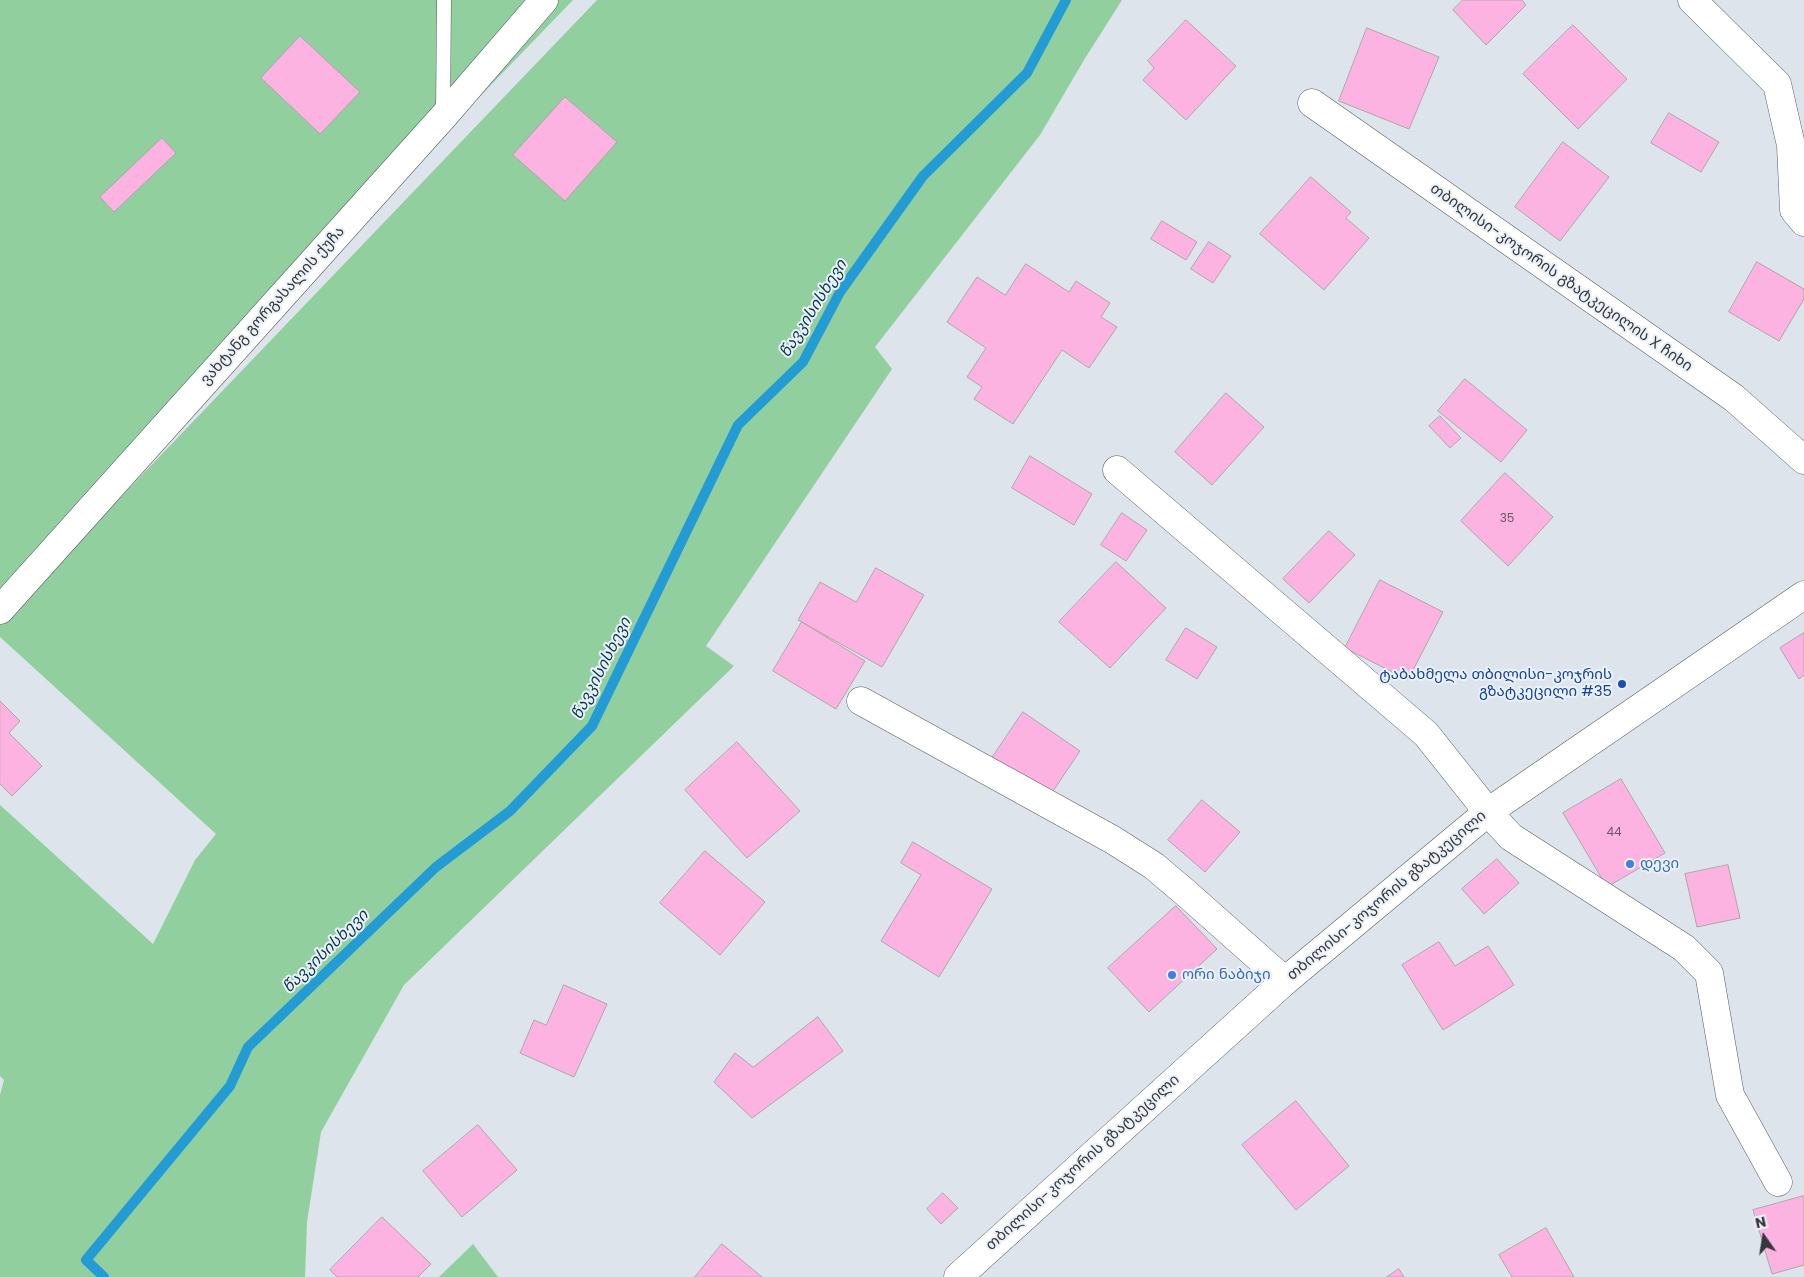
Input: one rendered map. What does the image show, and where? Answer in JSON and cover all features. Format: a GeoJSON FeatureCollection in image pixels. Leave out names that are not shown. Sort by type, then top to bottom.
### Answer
{"type":"FeatureCollection","features":[{"type":"Feature","properties":{"kind":"street","name":"ვახტანგ გორგასალის ქუჩა"},"geometry":{"type":"LineString","coordinates":[[0,610],[443,118],[544,0]]}},
{"type":"Feature","properties":{"kind":"street"},"geometry":{"type":"LineString","coordinates":[[1692,0],[1777,84],[1791,145],[1794,210],[1804,222]]}},
{"type":"Feature","properties":{"kind":"street","name":"თბილისი-კოჯორის გზატკეცილის X ჩიხი"},"geometry":{"type":"LineString","coordinates":[[1312,103],[1734,398],[1804,460]]}},
{"type":"Feature","properties":{"kind":"street"},"geometry":{"type":"LineString","coordinates":[[1117,470],[1426,734],[1511,838],[1684,948],[1709,973],[1730,1095],[1778,1182]]}},
{"type":"Feature","properties":{"kind":"street","name":"თბილისი-კოჯორის გზატკეცილი"},"geometry":{"type":"LineString","coordinates":[[958,1277],[1285,981],[1488,812],[1804,595]]}},
{"type":"Feature","properties":{"kind":"street"},"geometry":{"type":"LineString","coordinates":[[861,701],[1104,835],[1154,866],[1285,981]]}},
{"type":"Feature","properties":{"kind":"lane"},"geometry":{"type":"LineString","coordinates":[[443,118],[444,0]]}},
{"type":"Feature","properties":{"kind":"green space"},"geometry":{"type":"Polygon","coordinates":[[[0,0],[573,0],[118,471],[0,589],[0,0]]]}},
{"type":"Feature","properties":{"kind":"green space"},"geometry":{"type":"Polygon","coordinates":[[[597,0],[1122,0],[1040,135],[875,347],[892,369],[706,646],[734,666],[404,985],[321,1132],[307,1222],[305,1277],[0,1277],[0,1095],[4,1080],[0,1076],[0,805],[153,944],[195,860],[216,834],[0,637],[0,623],[597,0]]]}},
{"type":"Feature","properties":{"kind":"green space"},"geometry":{"type":"Polygon","coordinates":[[[473,1244],[498,1277],[439,1277],[473,1244]]]}},
{"type":"Feature","properties":{"kind":"building"},"geometry":{"type":"Polygon","coordinates":[[[1463,0],[1522,0],[1526,5],[1486,45],[1453,10],[1463,0]]]}},
{"type":"Feature","properties":{"kind":"building"},"geometry":{"type":"Polygon","coordinates":[[[1186,20],[1236,66],[1186,120],[1143,80],[1154,68],[1148,61],[1186,20]]]}},
{"type":"Feature","properties":{"kind":"building"},"geometry":{"type":"Polygon","coordinates":[[[1573,25],[1627,79],[1578,129],[1523,74],[1573,25]]]}},
{"type":"Feature","properties":{"kind":"building"},"geometry":{"type":"Polygon","coordinates":[[[1367,28],[1439,57],[1409,129],[1339,101],[1367,28]]]}},
{"type":"Feature","properties":{"kind":"building"},"geometry":{"type":"Polygon","coordinates":[[[300,36],[360,92],[320,134],[261,78],[300,36]]]}},
{"type":"Feature","properties":{"kind":"building"},"geometry":{"type":"Polygon","coordinates":[[[565,97],[617,142],[565,201],[513,155],[565,97]]]}},
{"type":"Feature","properties":{"kind":"building"},"geometry":{"type":"Polygon","coordinates":[[[1669,113],[1719,142],[1701,172],[1651,143],[1669,113]]]}},
{"type":"Feature","properties":{"kind":"building"},"geometry":{"type":"Polygon","coordinates":[[[162,138],[176,153],[114,212],[100,197],[162,138]]]}},
{"type":"Feature","properties":{"kind":"building"},"geometry":{"type":"Polygon","coordinates":[[[1563,142],[1609,177],[1560,241],[1515,207],[1563,142]]]}},
{"type":"Feature","properties":{"kind":"building"},"geometry":{"type":"Polygon","coordinates":[[[1311,177],[1351,212],[1346,218],[1369,238],[1324,290],[1260,234],[1311,177]]]}},
{"type":"Feature","properties":{"kind":"building"},"geometry":{"type":"Polygon","coordinates":[[[1162,221],[1197,242],[1186,260],[1151,239],[1162,221]]]}},
{"type":"Feature","properties":{"kind":"building"},"geometry":{"type":"Polygon","coordinates":[[[1209,242],[1231,256],[1213,283],[1191,269],[1209,242]]]}},
{"type":"Feature","properties":{"kind":"building"},"geometry":{"type":"Polygon","coordinates":[[[1757,262],[1804,289],[1804,299],[1779,341],[1729,312],[1757,262]]]}},
{"type":"Feature","properties":{"kind":"building"},"geometry":{"type":"Polygon","coordinates":[[[1026,264],[1069,292],[1076,281],[1110,303],[1101,317],[1117,327],[1089,368],[1062,350],[1013,424],[974,399],[982,387],[967,377],[986,348],[947,322],[977,277],[1005,295],[1026,264]]]}},
{"type":"Feature","properties":{"kind":"building"},"geometry":{"type":"Polygon","coordinates":[[[1465,379],[1527,430],[1501,462],[1438,411],[1465,379]]]}},
{"type":"Feature","properties":{"kind":"building"},"geometry":{"type":"Polygon","coordinates":[[[1226,393],[1264,427],[1212,485],[1175,452],[1226,393]]]}},
{"type":"Feature","properties":{"kind":"building"},"geometry":{"type":"Polygon","coordinates":[[[1440,416],[1461,438],[1450,448],[1429,426],[1440,416]]]}},
{"type":"Feature","properties":{"kind":"building"},"geometry":{"type":"Polygon","coordinates":[[[1030,456],[1092,494],[1074,525],[1012,488],[1030,456]]]}},
{"type":"Feature","properties":{"kind":"building"},"geometry":{"type":"Polygon","coordinates":[[[1505,473],[1553,517],[1508,566],[1461,521],[1505,473]]]}},
{"type":"Feature","properties":{"kind":"building"},"geometry":{"type":"Polygon","coordinates":[[[1122,513],[1147,530],[1126,561],[1101,545],[1122,513]]]}},
{"type":"Feature","properties":{"kind":"building"},"geometry":{"type":"Polygon","coordinates":[[[1329,531],[1355,555],[1309,603],[1283,579],[1329,531]]]}},
{"type":"Feature","properties":{"kind":"building"},"geometry":{"type":"Polygon","coordinates":[[[1116,562],[1166,608],[1110,668],[1059,622],[1116,562]]]}},
{"type":"Feature","properties":{"kind":"building"},"geometry":{"type":"Polygon","coordinates":[[[876,568],[924,595],[882,667],[798,620],[820,582],[856,602],[876,568]]]}},
{"type":"Feature","properties":{"kind":"building"},"geometry":{"type":"Polygon","coordinates":[[[1380,580],[1443,612],[1408,680],[1345,648],[1380,580]]]}},
{"type":"Feature","properties":{"kind":"building"},"geometry":{"type":"Polygon","coordinates":[[[802,622],[865,661],[836,709],[773,671],[802,622]]]}},
{"type":"Feature","properties":{"kind":"building"},"geometry":{"type":"Polygon","coordinates":[[[1186,628],[1217,647],[1197,679],[1166,660],[1186,628]]]}},
{"type":"Feature","properties":{"kind":"building"},"geometry":{"type":"Polygon","coordinates":[[[1804,633],[1804,675],[1799,679],[1780,648],[1804,633]]]}},
{"type":"Feature","properties":{"kind":"building"},"geometry":{"type":"Polygon","coordinates":[[[0,701],[20,721],[9,733],[42,766],[12,796],[0,784],[0,701]]]}},
{"type":"Feature","properties":{"kind":"building"},"geometry":{"type":"Polygon","coordinates":[[[1023,712],[1080,751],[1049,797],[992,758],[1023,712]]]}},
{"type":"Feature","properties":{"kind":"building"},"geometry":{"type":"Polygon","coordinates":[[[737,742],[800,811],[747,858],[685,790],[737,742]]]}},
{"type":"Feature","properties":{"kind":"building"},"geometry":{"type":"Polygon","coordinates":[[[1621,779],[1665,853],[1607,887],[1563,813],[1621,779]]]}},
{"type":"Feature","properties":{"kind":"building"},"geometry":{"type":"Polygon","coordinates":[[[1202,800],[1240,832],[1205,872],[1168,840],[1202,800]]]}},
{"type":"Feature","properties":{"kind":"building"},"geometry":{"type":"Polygon","coordinates":[[[913,842],[992,889],[939,977],[881,941],[921,875],[901,863],[913,842]]]}},
{"type":"Feature","properties":{"kind":"building"},"geometry":{"type":"Polygon","coordinates":[[[705,851],[765,902],[720,955],[660,903],[705,851]]]}},
{"type":"Feature","properties":{"kind":"building"},"geometry":{"type":"Polygon","coordinates":[[[1497,859],[1519,883],[1484,914],[1462,889],[1497,859]]]}},
{"type":"Feature","properties":{"kind":"building"},"geometry":{"type":"Polygon","coordinates":[[[1728,865],[1740,918],[1697,927],[1685,874],[1728,865]]]}},
{"type":"Feature","properties":{"kind":"building"},"geometry":{"type":"Polygon","coordinates":[[[1176,906],[1217,949],[1149,1012],[1108,968],[1176,906]]]}},
{"type":"Feature","properties":{"kind":"building"},"geometry":{"type":"Polygon","coordinates":[[[1439,942],[1455,966],[1488,946],[1514,985],[1443,1030],[1402,965],[1439,942]]]}},
{"type":"Feature","properties":{"kind":"building"},"geometry":{"type":"Polygon","coordinates":[[[564,985],[607,1004],[574,1077],[520,1053],[534,1020],[546,1025],[564,985]]]}},
{"type":"Feature","properties":{"kind":"building"},"geometry":{"type":"Polygon","coordinates":[[[818,1017],[843,1051],[752,1118],[714,1082],[735,1053],[753,1067],[818,1017]]]}},
{"type":"Feature","properties":{"kind":"building"},"geometry":{"type":"Polygon","coordinates":[[[1296,1101],[1349,1166],[1296,1210],[1242,1145],[1296,1101]]]}},
{"type":"Feature","properties":{"kind":"building"},"geometry":{"type":"Polygon","coordinates":[[[478,1125],[517,1170],[462,1217],[423,1171],[478,1125]]]}},
{"type":"Feature","properties":{"kind":"building"},"geometry":{"type":"Polygon","coordinates":[[[943,1193],[958,1208],[941,1224],[927,1209],[943,1193]]]}},
{"type":"Feature","properties":{"kind":"building"},"geometry":{"type":"Polygon","coordinates":[[[1804,1196],[1804,1265],[1772,1274],[1753,1210],[1804,1196]]]}},
{"type":"Feature","properties":{"kind":"building"},"geometry":{"type":"Polygon","coordinates":[[[382,1217],[431,1264],[418,1277],[337,1277],[330,1270],[382,1217]]]}},
{"type":"Feature","properties":{"kind":"building"},"geometry":{"type":"Polygon","coordinates":[[[1546,1228],[1574,1277],[1512,1277],[1499,1255],[1546,1228]]]}},
{"type":"Feature","properties":{"kind":"building"},"geometry":{"type":"Polygon","coordinates":[[[722,1244],[762,1277],[695,1277],[722,1244]]]}},
{"type":"Feature","properties":{"kind":"building"},"geometry":{"type":"Polygon","coordinates":[[[1399,1269],[1404,1277],[1387,1277],[1399,1269]]]}},
{"type":"Feature","properties":{"kind":"waterway","name":"წავკისისხევი"},"geometry":{"type":"LineString","coordinates":[[104,1277],[86,1260],[230,1086],[248,1047],[436,867],[510,811],[592,726],[738,425],[803,362],[840,292],[923,176],[1027,73],[1066,0]]}},
{"type":"Feature","properties":{"kind":"place","name":"ტაბახმელა თბილისი-კოჯრის გზატკეცილი #35"},"geometry":{"type":"Point","coordinates":[1622,684]}},
{"type":"Feature","properties":{"kind":"place","name":"დევი"},"geometry":{"type":"Point","coordinates":[1630,864]}},
{"type":"Feature","properties":{"kind":"place","name":"ორი ნაბიჯი"},"geometry":{"type":"Point","coordinates":[1172,975]}}]}
